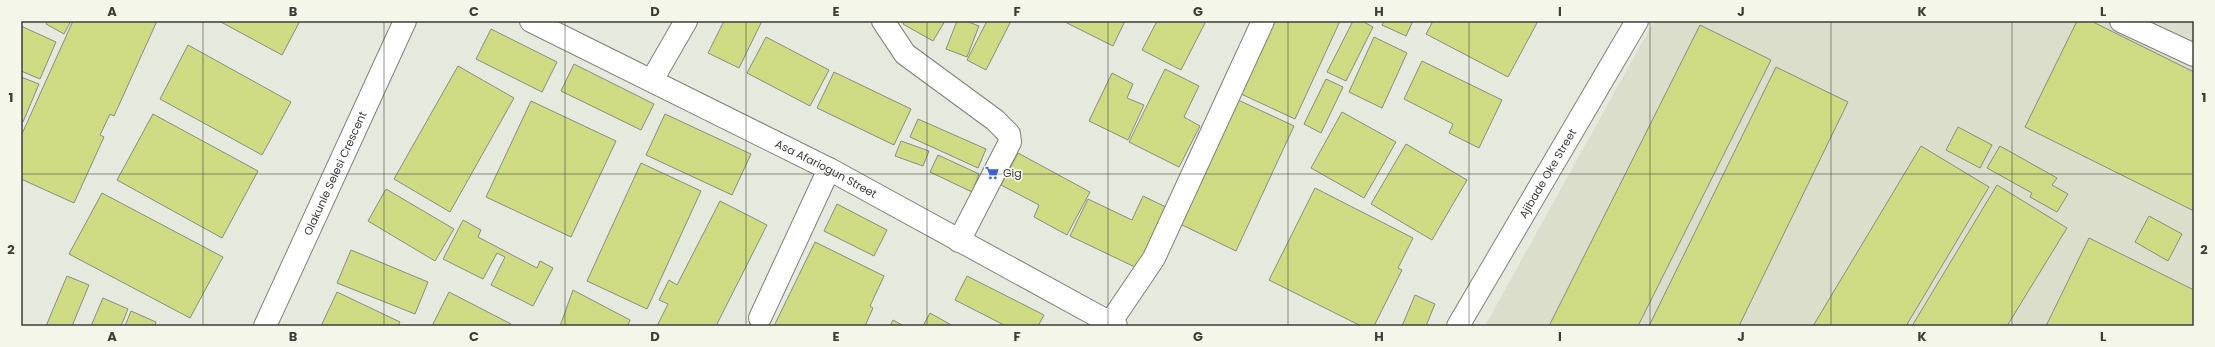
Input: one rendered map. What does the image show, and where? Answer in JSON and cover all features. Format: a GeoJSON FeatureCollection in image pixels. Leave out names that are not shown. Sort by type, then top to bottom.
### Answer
{"type":"FeatureCollection","features":[{"type":"Feature","properties":{"kind":"street","name":"Olakunle Selesi Crescent"},"geometry":{"type":"LineString","coordinates":[[265,326],[405,21]]}},
{"type":"Feature","properties":{"kind":"street","name":"Asa Afariogun Street"},"geometry":{"type":"LineString","coordinates":[[531,21],[829,169],[959,241],[1084,319],[1113,325]]}},
{"type":"Feature","properties":{"kind":"street"},"geometry":{"type":"LineString","coordinates":[[652,80],[686,21]]}},
{"type":"Feature","properties":{"kind":"street"},"geometry":{"type":"LineString","coordinates":[[883,21],[905,54],[995,120],[1009,134],[1010,142],[959,241]]}},
{"type":"Feature","properties":{"kind":"street"},"geometry":{"type":"LineString","coordinates":[[1113,325],[1154,258],[1263,21]]}},
{"type":"Feature","properties":{"kind":"street","name":"Ajibade Oke Street"},"geometry":{"type":"LineString","coordinates":[[1458,326],[1638,21]]}},
{"type":"Feature","properties":{"kind":"street"},"geometry":{"type":"LineString","coordinates":[[2121,21],[2194,55]]}},
{"type":"Feature","properties":{"kind":"street"},"geometry":{"type":"LineString","coordinates":[[760,318],[829,169]]}},
{"type":"Feature","properties":{"kind":"shaded area"},"geometry":{"type":"Polygon","coordinates":[[[1654,21],[2194,21],[2194,326],[1485,326],[1654,21]]]}},
{"type":"Feature","properties":{"kind":"building"},"geometry":{"type":"Polygon","coordinates":[[[48,21],[71,21],[64,34],[46,24],[48,21]]]}},
{"type":"Feature","properties":{"kind":"building"},"geometry":{"type":"Polygon","coordinates":[[[73,21],[157,21],[114,116],[110,114],[100,135],[104,137],[74,203],[21,179],[21,136],[73,21]]]}},
{"type":"Feature","properties":{"kind":"building"},"geometry":{"type":"Polygon","coordinates":[[[219,21],[300,21],[282,55],[219,21]]]}},
{"type":"Feature","properties":{"kind":"building"},"geometry":{"type":"Polygon","coordinates":[[[724,21],[762,21],[739,68],[708,53],[724,21]]]}},
{"type":"Feature","properties":{"kind":"building"},"geometry":{"type":"Polygon","coordinates":[[[905,21],[945,21],[933,41],[903,24],[905,21]]]}},
{"type":"Feature","properties":{"kind":"building"},"geometry":{"type":"Polygon","coordinates":[[[957,21],[966,21],[979,26],[967,57],[946,49],[957,21]]]}},
{"type":"Feature","properties":{"kind":"building"},"geometry":{"type":"Polygon","coordinates":[[[987,21],[1011,21],[986,70],[967,60],[987,21]]]}},
{"type":"Feature","properties":{"kind":"building"},"geometry":{"type":"Polygon","coordinates":[[[1063,21],[1125,21],[1113,46],[1063,21]]]}},
{"type":"Feature","properties":{"kind":"building"},"geometry":{"type":"Polygon","coordinates":[[[1157,21],[1206,21],[1181,70],[1142,50],[1157,21]]]}},
{"type":"Feature","properties":{"kind":"building"},"geometry":{"type":"Polygon","coordinates":[[[1271,21],[1340,21],[1295,119],[1239,93],[1271,21]]]}},
{"type":"Feature","properties":{"kind":"building"},"geometry":{"type":"Polygon","coordinates":[[[1353,21],[1362,21],[1373,27],[1346,81],[1327,72],[1353,21]]]}},
{"type":"Feature","properties":{"kind":"building"},"geometry":{"type":"Polygon","coordinates":[[[1384,21],[1413,21],[1406,36],[1382,25],[1384,21]]]}},
{"type":"Feature","properties":{"kind":"building"},"geometry":{"type":"Polygon","coordinates":[[[1433,21],[1538,21],[1508,77],[1426,34],[1433,21]]]}},
{"type":"Feature","properties":{"kind":"building"},"geometry":{"type":"Polygon","coordinates":[[[2077,21],[2091,21],[2194,72],[2194,211],[2025,127],[2077,21]]]}},
{"type":"Feature","properties":{"kind":"building"},"geometry":{"type":"Polygon","coordinates":[[[1700,25],[1771,60],[1638,326],[1549,326],[1700,25]]]}},
{"type":"Feature","properties":{"kind":"building"},"geometry":{"type":"Polygon","coordinates":[[[21,26],[56,42],[40,79],[21,71],[21,26]]]}},
{"type":"Feature","properties":{"kind":"building"},"geometry":{"type":"Polygon","coordinates":[[[491,29],[557,62],[542,92],[476,59],[491,29]]]}},
{"type":"Feature","properties":{"kind":"building"},"geometry":{"type":"Polygon","coordinates":[[[766,37],[829,70],[810,106],[747,73],[766,37]]]}},
{"type":"Feature","properties":{"kind":"building"},"geometry":{"type":"Polygon","coordinates":[[[1374,37],[1407,53],[1382,108],[1349,92],[1374,37]]]}},
{"type":"Feature","properties":{"kind":"building"},"geometry":{"type":"Polygon","coordinates":[[[188,45],[291,102],[262,155],[160,99],[188,45]]]}},
{"type":"Feature","properties":{"kind":"building"},"geometry":{"type":"Polygon","coordinates":[[[1422,61],[1502,100],[1479,148],[1449,133],[1453,124],[1404,99],[1422,61]]]}},
{"type":"Feature","properties":{"kind":"building"},"geometry":{"type":"Polygon","coordinates":[[[574,64],[654,104],[641,130],[561,91],[574,64]]]}},
{"type":"Feature","properties":{"kind":"building"},"geometry":{"type":"Polygon","coordinates":[[[458,66],[514,98],[450,212],[394,179],[458,66]]]}},
{"type":"Feature","properties":{"kind":"building"},"geometry":{"type":"Polygon","coordinates":[[[1776,67],[1848,102],[1739,326],[1649,326],[1776,67]]]}},
{"type":"Feature","properties":{"kind":"building"},"geometry":{"type":"Polygon","coordinates":[[[1165,69],[1199,86],[1184,117],[1200,126],[1179,167],[1129,142],[1165,69]]]}},
{"type":"Feature","properties":{"kind":"building"},"geometry":{"type":"Polygon","coordinates":[[[834,72],[911,109],[894,145],[817,108],[834,72]]]}},
{"type":"Feature","properties":{"kind":"building"},"geometry":{"type":"Polygon","coordinates":[[[1112,73],[1133,84],[1127,98],[1144,105],[1128,140],[1089,121],[1112,73]]]}},
{"type":"Feature","properties":{"kind":"building"},"geometry":{"type":"Polygon","coordinates":[[[21,77],[39,84],[23,122],[21,121],[21,77]]]}},
{"type":"Feature","properties":{"kind":"building"},"geometry":{"type":"Polygon","coordinates":[[[1326,79],[1343,87],[1321,133],[1304,124],[1326,79]]]}},
{"type":"Feature","properties":{"kind":"building"},"geometry":{"type":"Polygon","coordinates":[[[1236,99],[1294,126],[1236,251],[1178,223],[1236,99]]]}},
{"type":"Feature","properties":{"kind":"building"},"geometry":{"type":"Polygon","coordinates":[[[531,101],[616,141],[571,237],[486,197],[531,101]]]}},
{"type":"Feature","properties":{"kind":"building"},"geometry":{"type":"Polygon","coordinates":[[[1342,112],[1396,142],[1364,198],[1311,168],[1342,112]]]}},
{"type":"Feature","properties":{"kind":"building"},"geometry":{"type":"Polygon","coordinates":[[[153,114],[258,171],[222,238],[117,180],[153,114]]]}},
{"type":"Feature","properties":{"kind":"building"},"geometry":{"type":"Polygon","coordinates":[[[665,114],[751,154],[732,195],[646,155],[665,114]]]}},
{"type":"Feature","properties":{"kind":"building"},"geometry":{"type":"Polygon","coordinates":[[[918,119],[986,149],[978,168],[910,137],[918,119]]]}},
{"type":"Feature","properties":{"kind":"building"},"geometry":{"type":"Polygon","coordinates":[[[1958,127],[1992,145],[1980,168],[1946,150],[1958,127]]]}},
{"type":"Feature","properties":{"kind":"building"},"geometry":{"type":"Polygon","coordinates":[[[901,141],[929,151],[923,166],[895,156],[901,141]]]}},
{"type":"Feature","properties":{"kind":"building"},"geometry":{"type":"Polygon","coordinates":[[[1406,144],[1467,180],[1432,240],[1371,204],[1406,144]]]}},
{"type":"Feature","properties":{"kind":"building"},"geometry":{"type":"Polygon","coordinates":[[[1921,146],[1989,187],[1906,326],[1813,326],[1921,146]]]}},
{"type":"Feature","properties":{"kind":"building"},"geometry":{"type":"Polygon","coordinates":[[[2000,146],[2057,178],[2052,185],[2068,194],[2057,212],[2030,197],[2032,193],[1987,168],[2000,146]]]}},
{"type":"Feature","properties":{"kind":"building"},"geometry":{"type":"Polygon","coordinates":[[[1018,153],[1090,192],[1067,235],[1034,217],[1039,205],[1001,185],[1018,153]]]}},
{"type":"Feature","properties":{"kind":"building"},"geometry":{"type":"Polygon","coordinates":[[[938,155],[979,174],[972,192],[930,172],[938,155]]]}},
{"type":"Feature","properties":{"kind":"building"},"geometry":{"type":"Polygon","coordinates":[[[641,163],[701,191],[647,309],[587,281],[641,163]]]}},
{"type":"Feature","properties":{"kind":"building"},"geometry":{"type":"Polygon","coordinates":[[[1997,185],[2067,228],[2007,326],[1912,326],[1997,185]]]}},
{"type":"Feature","properties":{"kind":"building"},"geometry":{"type":"Polygon","coordinates":[[[1315,188],[1413,238],[1398,268],[1402,270],[1374,326],[1361,326],[1269,280],[1315,188]]]}},
{"type":"Feature","properties":{"kind":"building"},"geometry":{"type":"Polygon","coordinates":[[[386,189],[454,229],[435,261],[368,221],[386,189]]]}},
{"type":"Feature","properties":{"kind":"building"},"geometry":{"type":"Polygon","coordinates":[[[102,193],[223,257],[190,318],[69,254],[102,193]]]}},
{"type":"Feature","properties":{"kind":"building"},"geometry":{"type":"Polygon","coordinates":[[[1143,196],[1168,208],[1139,269],[1070,236],[1088,199],[1132,220],[1143,196]]]}},
{"type":"Feature","properties":{"kind":"building"},"geometry":{"type":"Polygon","coordinates":[[[720,201],[767,225],[716,326],[657,326],[668,304],[659,300],[669,280],[677,285],[720,201]]]}},
{"type":"Feature","properties":{"kind":"building"},"geometry":{"type":"Polygon","coordinates":[[[837,204],[887,230],[874,256],[824,231],[837,204]]]}},
{"type":"Feature","properties":{"kind":"building"},"geometry":{"type":"Polygon","coordinates":[[[2149,216],[2182,234],[2168,261],[2135,242],[2149,216]]]}},
{"type":"Feature","properties":{"kind":"building"},"geometry":{"type":"Polygon","coordinates":[[[463,220],[481,230],[478,237],[537,268],[540,261],[553,268],[533,306],[491,285],[505,257],[497,253],[483,279],[443,259],[463,220]]]}},
{"type":"Feature","properties":{"kind":"building"},"geometry":{"type":"Polygon","coordinates":[[[2089,238],[2194,290],[2194,326],[2046,326],[2089,238]]]}},
{"type":"Feature","properties":{"kind":"building"},"geometry":{"type":"Polygon","coordinates":[[[815,242],[884,276],[870,306],[873,308],[865,326],[774,326],[815,242]]]}},
{"type":"Feature","properties":{"kind":"building"},"geometry":{"type":"Polygon","coordinates":[[[351,250],[428,282],[415,314],[337,283],[351,250]]]}},
{"type":"Feature","properties":{"kind":"building"},"geometry":{"type":"Polygon","coordinates":[[[67,276],[89,285],[72,326],[46,326],[67,276]]]}},
{"type":"Feature","properties":{"kind":"building"},"geometry":{"type":"Polygon","coordinates":[[[967,276],[1044,315],[1038,326],[1006,326],[955,300],[967,276]]]}},
{"type":"Feature","properties":{"kind":"building"},"geometry":{"type":"Polygon","coordinates":[[[573,290],[630,320],[628,325],[630,326],[560,326],[573,290]]]}},
{"type":"Feature","properties":{"kind":"building"},"geometry":{"type":"Polygon","coordinates":[[[337,292],[400,322],[398,326],[321,326],[337,292]]]}},
{"type":"Feature","properties":{"kind":"building"},"geometry":{"type":"Polygon","coordinates":[[[449,292],[511,324],[510,326],[432,326],[449,292]]]}},
{"type":"Feature","properties":{"kind":"building"},"geometry":{"type":"Polygon","coordinates":[[[1415,295],[1435,304],[1426,326],[1402,326],[1415,295]]]}},
{"type":"Feature","properties":{"kind":"building"},"geometry":{"type":"Polygon","coordinates":[[[103,298],[128,309],[121,326],[91,326],[103,298]]]}},
{"type":"Feature","properties":{"kind":"building"},"geometry":{"type":"Polygon","coordinates":[[[131,311],[156,322],[155,326],[125,326],[131,311]]]}},
{"type":"Feature","properties":{"kind":"building"},"geometry":{"type":"Polygon","coordinates":[[[930,313],[953,326],[923,326],[930,313]]]}},
{"type":"Feature","properties":{"kind":"building"},"geometry":{"type":"Polygon","coordinates":[[[893,320],[904,326],[890,326],[893,320]]]}},
{"type":"Feature","properties":{"kind":"place","name":"Gig"},"geometry":{"type":"Point","coordinates":[992,173]}}]}
